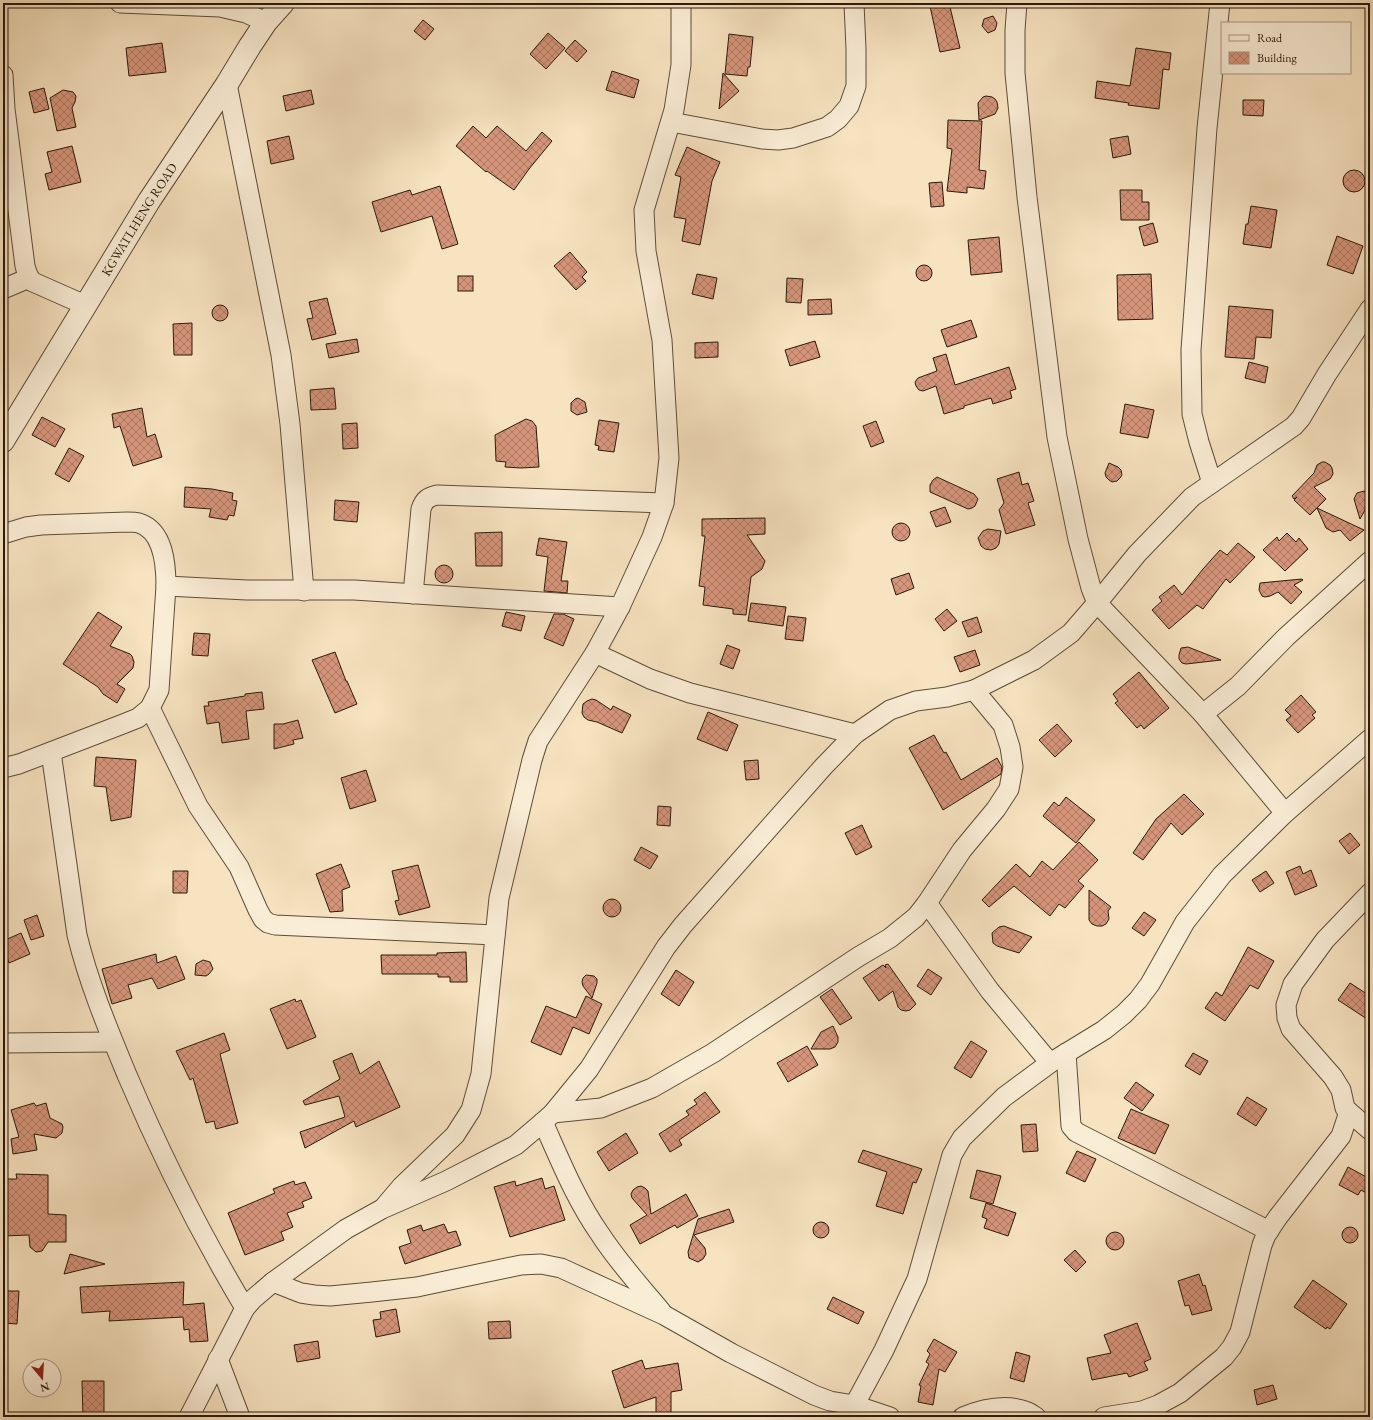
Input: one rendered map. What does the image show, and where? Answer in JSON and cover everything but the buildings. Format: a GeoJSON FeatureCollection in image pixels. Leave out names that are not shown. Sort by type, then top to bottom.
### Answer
{"type":"FeatureCollection","features":[{"type":"Feature","properties":{"kind":"street"},"geometry":{"type":"LineString","coordinates":[[120,3],[220,7],[246,14],[266,22]]}},
{"type":"Feature","properties":{"kind":"street","name":"KGWATLHENG ROAD"},"geometry":{"type":"LineString","coordinates":[[3,441],[149,201],[227,84],[266,22],[283,3]]}},
{"type":"Feature","properties":{"kind":"street"},"geometry":{"type":"LineString","coordinates":[[382,1209],[402,1186],[455,1135],[470,1110],[481,1074],[499,898],[536,747],[538,741],[595,654],[620,607],[652,537],[664,503],[669,458],[662,340],[646,251],[644,210],[671,122],[681,65],[681,3]]}},
{"type":"Feature","properties":{"kind":"street"},"geometry":{"type":"LineString","coordinates":[[671,122],[762,139],[778,140],[793,138],[827,127],[838,119],[849,106],[856,86],[854,3]]}},
{"type":"Feature","properties":{"kind":"street"},"geometry":{"type":"LineString","coordinates":[[1017,3],[1015,30],[1015,73],[1025,182],[1057,437],[1078,539],[1091,588],[1097,603],[1203,714],[1285,813]]}},
{"type":"Feature","properties":{"kind":"street"},"geometry":{"type":"LineString","coordinates":[[1212,483],[1192,414],[1191,350],[1207,128],[1220,3]]}},
{"type":"Feature","properties":{"kind":"street"},"geometry":{"type":"LineString","coordinates":[[3,75],[5,109],[25,266],[29,278],[33,282],[85,306]]}},
{"type":"Feature","properties":{"kind":"street"},"geometry":{"type":"LineString","coordinates":[[227,84],[281,355],[290,424],[304,591]]}},
{"type":"Feature","properties":{"kind":"street"},"geometry":{"type":"LineString","coordinates":[[3,289],[29,278]]}},
{"type":"Feature","properties":{"kind":"street"},"geometry":{"type":"LineString","coordinates":[[188,1417],[244,1308],[273,1282],[346,1229],[382,1209],[446,1181],[516,1145],[548,1117],[589,1069],[662,954],[679,931],[819,772],[855,734],[890,710],[916,701],[946,697],[974,690],[1034,660],[1071,633],[1137,554],[1192,497],[1294,426],[1301,418],[1327,374],[1370,309]]}},
{"type":"Feature","properties":{"kind":"street"},"geometry":{"type":"LineString","coordinates":[[413,594],[421,509],[424,501],[431,496],[437,494],[664,503]]}},
{"type":"Feature","properties":{"kind":"street"},"geometry":{"type":"LineString","coordinates":[[3,534],[26,527],[41,525],[127,522],[139,523],[150,529],[156,536],[166,565],[159,690],[150,708],[138,718],[51,752],[3,768]]}},
{"type":"Feature","properties":{"kind":"street"},"geometry":{"type":"LineString","coordinates":[[1203,714],[1238,686],[1286,637],[1370,560]]}},
{"type":"Feature","properties":{"kind":"street"},"geometry":{"type":"LineString","coordinates":[[166,586],[207,589],[304,591],[354,590],[620,607]]}},
{"type":"Feature","properties":{"kind":"street"},"geometry":{"type":"LineString","coordinates":[[595,654],[650,680],[690,693],[855,734]]}},
{"type":"Feature","properties":{"kind":"street"},"geometry":{"type":"LineString","coordinates":[[548,1117],[602,1108],[652,1088],[714,1053],[858,957],[890,938],[916,917],[962,850],[996,809],[1009,789],[1013,767],[1010,747],[1002,725],[974,690]]}},
{"type":"Feature","properties":{"kind":"street"},"geometry":{"type":"LineString","coordinates":[[150,708],[198,806],[240,867],[258,910],[263,919],[268,923],[274,925],[495,935]]}},
{"type":"Feature","properties":{"kind":"street"},"geometry":{"type":"LineString","coordinates":[[851,1411],[884,1350],[916,1279],[952,1155],[962,1138],[1004,1097],[1050,1063],[1104,1030],[1124,1014],[1138,1000],[1150,984],[1185,922],[1222,875],[1285,813],[1370,739]]}},
{"type":"Feature","properties":{"kind":"street"},"geometry":{"type":"LineString","coordinates":[[51,752],[76,935],[86,971],[113,1042],[149,1126],[215,1259],[244,1308]]}},
{"type":"Feature","properties":{"kind":"street"},"geometry":{"type":"LineString","coordinates":[[1370,893],[1325,940],[1293,984],[1286,1005],[1287,1018],[1291,1029],[1333,1077],[1341,1090],[1344,1108],[1370,1130]]}},
{"type":"Feature","properties":{"kind":"street"},"geometry":{"type":"LineString","coordinates":[[927,903],[990,991],[1050,1063]]}},
{"type":"Feature","properties":{"kind":"street"},"geometry":{"type":"LineString","coordinates":[[3,1043],[113,1042]]}},
{"type":"Feature","properties":{"kind":"street"},"geometry":{"type":"LineString","coordinates":[[1066,1053],[1071,1126],[1076,1132],[1269,1230]]}},
{"type":"Feature","properties":{"kind":"street"},"geometry":{"type":"LineString","coordinates":[[1104,1417],[1142,1411],[1158,1405],[1180,1393],[1224,1357],[1232,1347],[1240,1332],[1262,1245],[1269,1230],[1341,1136],[1349,1112]]}},
{"type":"Feature","properties":{"kind":"street"},"geometry":{"type":"LineString","coordinates":[[548,1117],[577,1196],[600,1234],[628,1272],[664,1315]]}},
{"type":"Feature","properties":{"kind":"street"},"geometry":{"type":"LineString","coordinates":[[273,1282],[301,1293],[330,1296],[417,1287],[521,1265],[541,1264],[561,1268],[664,1315],[731,1353],[814,1395],[851,1411],[890,1417]]}},
{"type":"Feature","properties":{"kind":"street"},"geometry":{"type":"LineString","coordinates":[[218,1359],[240,1417]]}},
{"type":"Feature","properties":{"kind":"street"},"geometry":{"type":"LineString","coordinates":[[963,1417],[975,1412],[1002,1407],[1025,1411],[1036,1417]]}}]}
